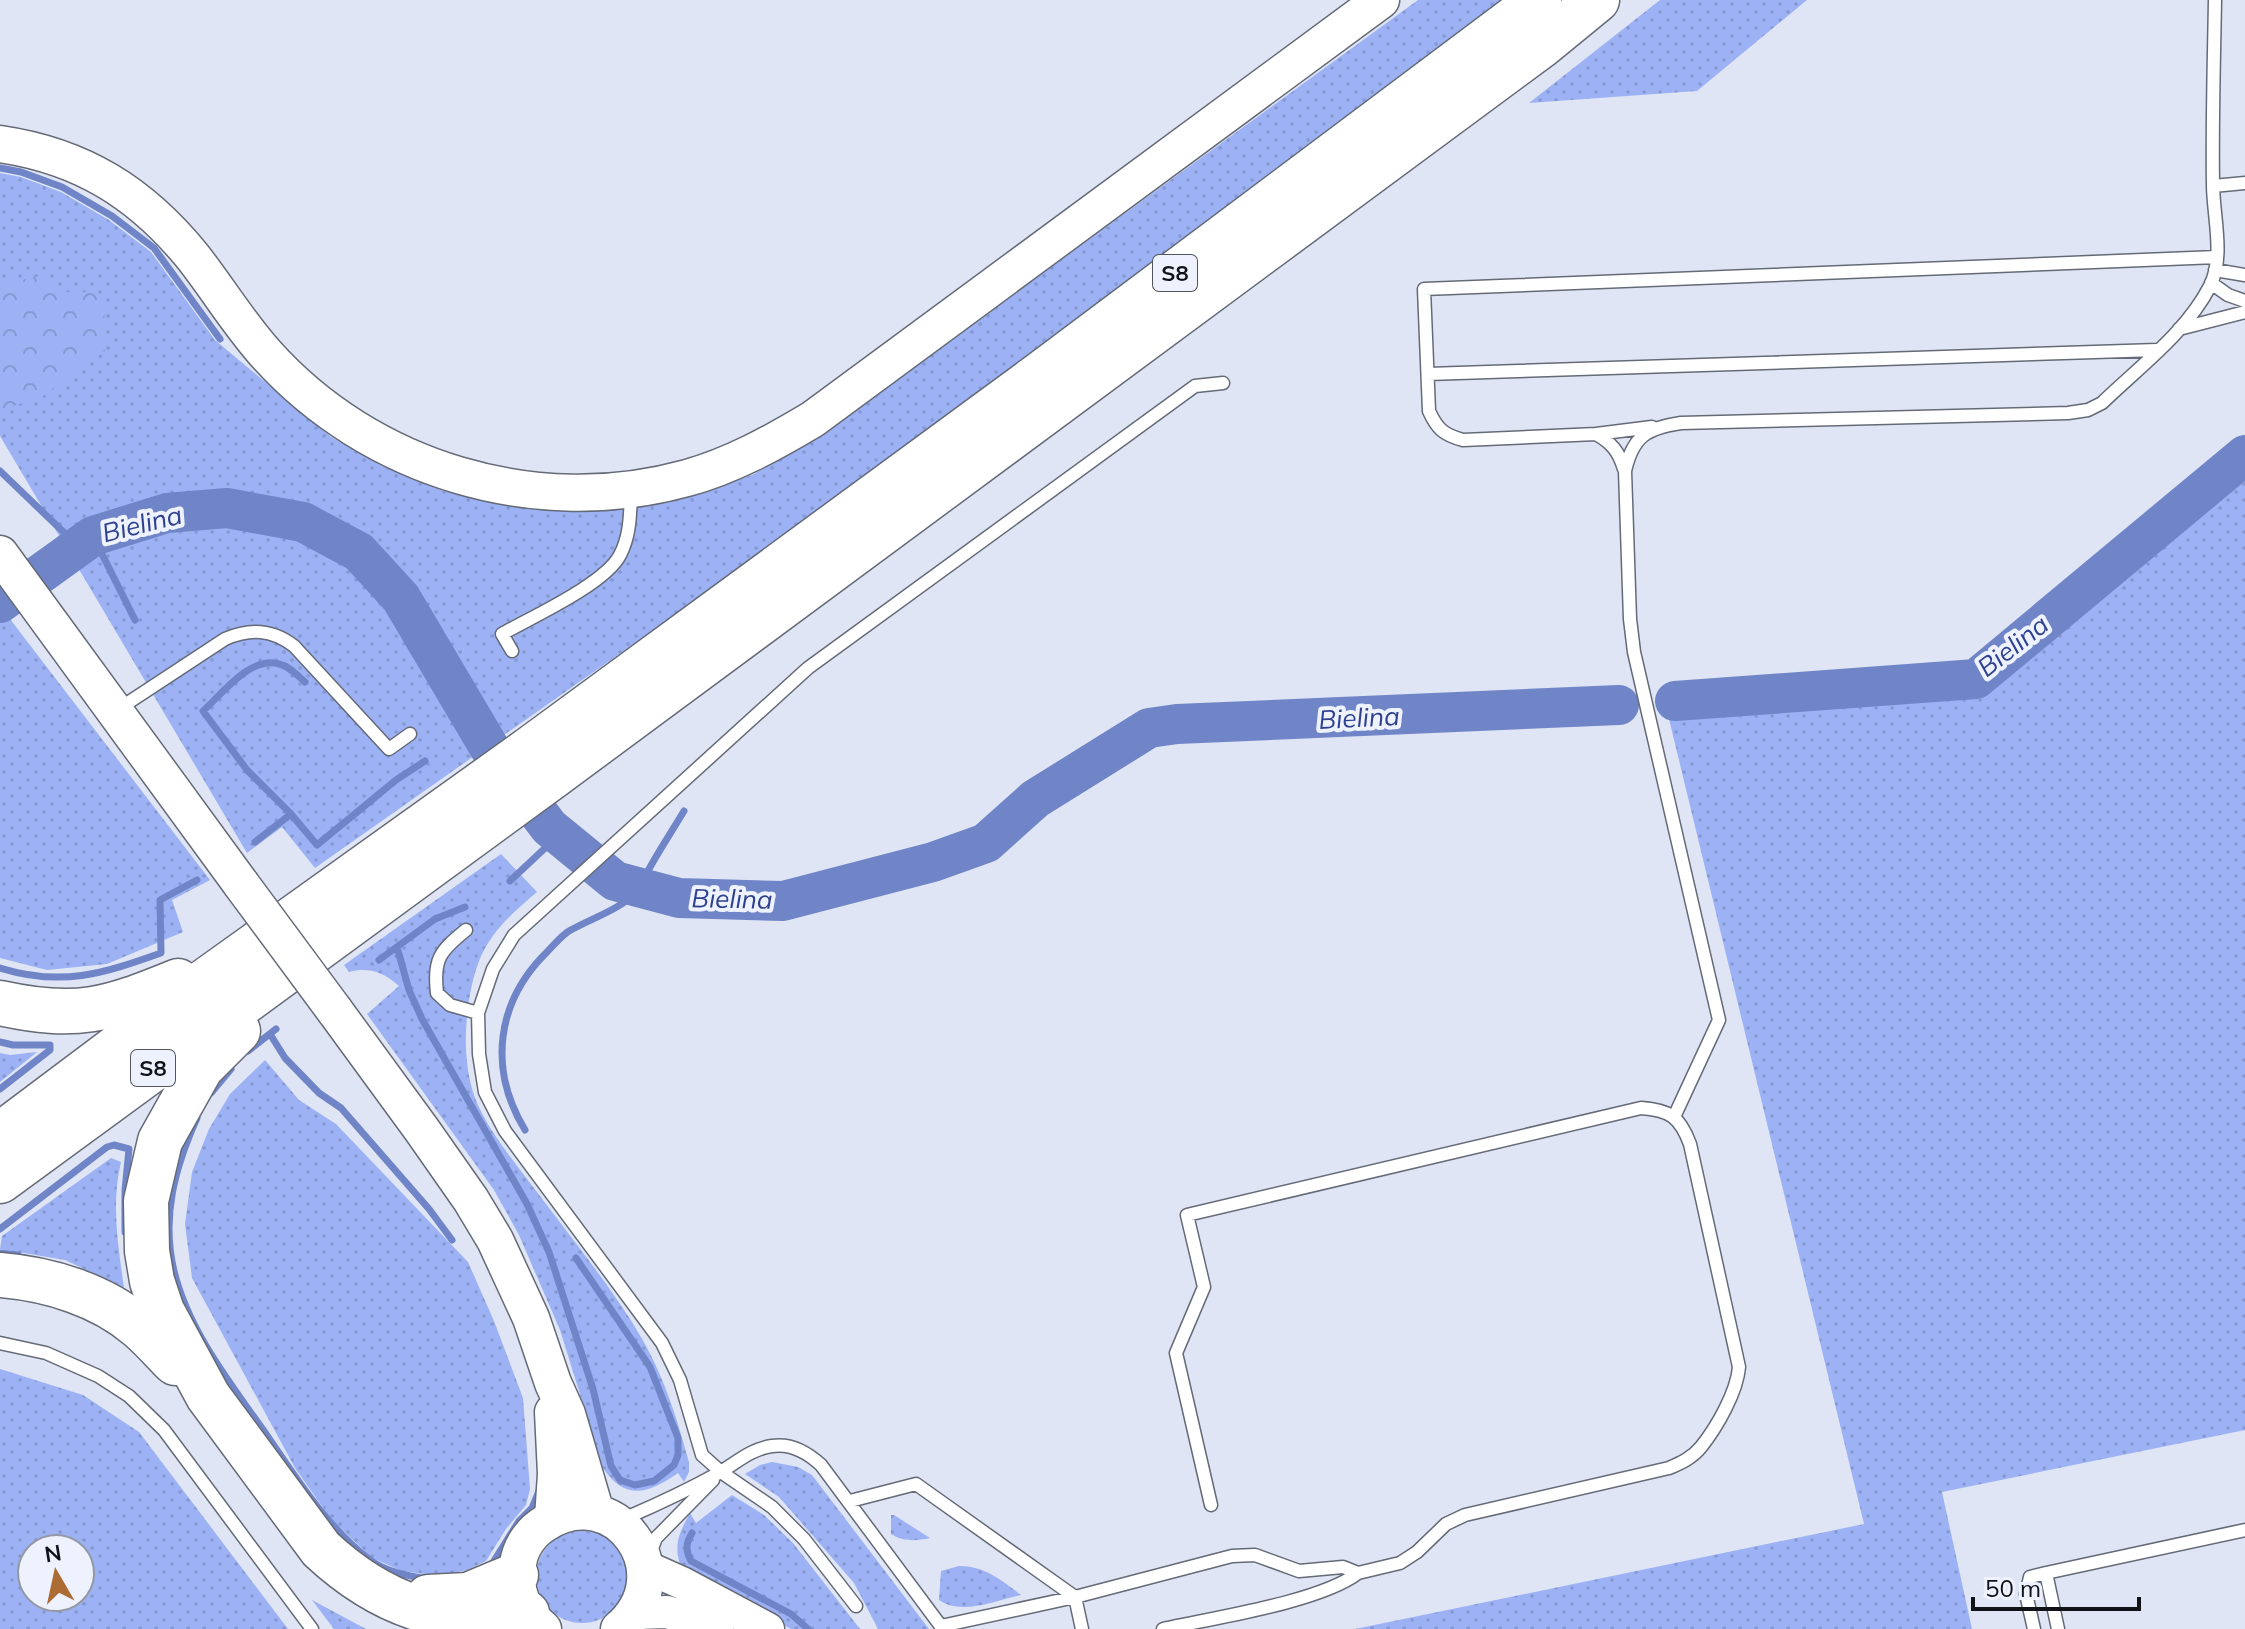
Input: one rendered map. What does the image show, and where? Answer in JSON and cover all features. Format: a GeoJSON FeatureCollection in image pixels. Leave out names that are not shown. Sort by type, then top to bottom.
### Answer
{"type":"FeatureCollection","features":[{"type":"Feature","properties":{"kind":"highway","name":"S8"},"geometry":{"type":"LineString","coordinates":[[541,763],[1039,375],[1539,0]]}},
{"type":"Feature","properties":{"kind":"highway","name":"S8"},"geometry":{"type":"LineString","coordinates":[[0,1135],[295,940],[1479,92],[1597,0]]}},
{"type":"Feature","properties":{"kind":"highway","name":"S8"},"geometry":{"type":"LineString","coordinates":[[0,1181],[295,940]]}},
{"type":"Feature","properties":{"kind":"highway"},"geometry":{"type":"LineString","coordinates":[[0,1003],[29,1010],[95,1010],[123,1004],[295,940]]}},
{"type":"Feature","properties":{"kind":"highway"},"geometry":{"type":"LineString","coordinates":[[295,940],[253,1017],[201,1068],[160,1141],[146,1201],[147,1251],[152,1281],[162,1311],[208,1396],[321,1549],[344,1570],[371,1589],[417,1597],[452,1597],[485,1590],[529,1606]]}},
{"type":"Feature","properties":{"kind":"highway"},"geometry":{"type":"LineString","coordinates":[[0,1275],[41,1280],[109,1307],[138,1326],[208,1396]]}},
{"type":"Feature","properties":{"kind":"main road"},"geometry":{"type":"LineString","coordinates":[[0,144],[31,148],[78,163],[118,185],[152,213],[192,256],[265,353],[303,391],[344,423],[390,449],[446,472],[500,486],[562,493],[632,490],[715,469],[778,440],[813,419],[1381,0]]}},
{"type":"Feature","properties":{"kind":"main road"},"geometry":{"type":"LineString","coordinates":[[0,555],[430,1141],[495,1240],[531,1318],[604,1516]]}},
{"type":"Feature","properties":{"kind":"main road"},"geometry":{"type":"LineString","coordinates":[[553,1383],[556,1474],[553,1518]]}},
{"type":"Feature","properties":{"kind":"main road"},"geometry":{"type":"LineString","coordinates":[[529,1606],[519,1557],[526,1541],[538,1527],[574,1511],[604,1516],[626,1529],[639,1546],[645,1566],[642,1599],[627,1621]]}},
{"type":"Feature","properties":{"kind":"street"},"geometry":{"type":"LineString","coordinates":[[645,1566],[768,1629]]}},
{"type":"Feature","properties":{"kind":"street"},"geometry":{"type":"LineString","coordinates":[[627,1621],[667,1612],[717,1629]]}},
{"type":"Feature","properties":{"kind":"lane"},"geometry":{"type":"LineString","coordinates":[[2215,0],[2215,270],[2228,295],[2245,301]]}},
{"type":"Feature","properties":{"kind":"lane"},"geometry":{"type":"LineString","coordinates":[[2213,186],[2245,183]]}},
{"type":"Feature","properties":{"kind":"lane"},"geometry":{"type":"LineString","coordinates":[[2215,270],[2194,313],[2179,329],[2102,403],[2078,412],[1681,423],[1596,434],[1463,440],[1448,436],[1437,428],[1429,411],[1424,289],[2215,270],[2245,275]]}},
{"type":"Feature","properties":{"kind":"lane"},"geometry":{"type":"LineString","coordinates":[[2179,329],[2245,312]]}},
{"type":"Feature","properties":{"kind":"lane"},"geometry":{"type":"LineString","coordinates":[[1428,374],[2157,350]]}},
{"type":"Feature","properties":{"kind":"lane"},"geometry":{"type":"LineString","coordinates":[[856,1606],[804,1539],[772,1507],[702,1455],[680,1380],[662,1343],[505,1131],[485,1092],[479,1054],[478,1013],[493,969],[514,935],[808,668],[1195,386],[1223,383]]}},
{"type":"Feature","properties":{"kind":"lane"},"geometry":{"type":"LineString","coordinates":[[1657,427],[1642,436],[1630,451],[1625,471],[1630,619],[1634,652],[1719,1020],[1674,1117]]}},
{"type":"Feature","properties":{"kind":"lane"},"geometry":{"type":"LineString","coordinates":[[1596,434],[1608,440],[1619,454],[1625,471]]}},
{"type":"Feature","properties":{"kind":"lane"},"geometry":{"type":"LineString","coordinates":[[512,651],[502,634],[601,576],[618,558],[628,536],[632,490]]}},
{"type":"Feature","properties":{"kind":"lane"},"geometry":{"type":"LineString","coordinates":[[114,712],[225,639],[257,630],[281,636],[294,646],[389,749],[410,734]]}},
{"type":"Feature","properties":{"kind":"lane"},"geometry":{"type":"LineString","coordinates":[[466,930],[444,948],[434,970],[437,993],[450,1005],[478,1013]]}},
{"type":"Feature","properties":{"kind":"lane"},"geometry":{"type":"LineString","coordinates":[[1163,1629],[1316,1593],[1346,1582],[1358,1573],[1400,1563],[1417,1552],[1446,1524],[1465,1515],[1669,1468],[1685,1461],[1700,1448],[1733,1395],[1739,1367],[1684,1126],[1657,1109],[1641,1108],[1187,1215],[1204,1287],[1176,1353],[1211,1505]]}},
{"type":"Feature","properties":{"kind":"lane"},"geometry":{"type":"LineString","coordinates":[[0,1343],[46,1353],[98,1376],[129,1396],[164,1430],[312,1629]]}},
{"type":"Feature","properties":{"kind":"lane"},"geometry":{"type":"LineString","coordinates":[[604,1516],[628,1517],[721,1472],[751,1452],[773,1446],[791,1447],[808,1453],[821,1465],[942,1628],[1232,1556],[1255,1555],[1299,1571],[1343,1567],[1358,1573]]}},
{"type":"Feature","properties":{"kind":"lane"},"geometry":{"type":"LineString","coordinates":[[645,1566],[656,1538],[721,1472]]}},
{"type":"Feature","properties":{"kind":"lane"},"geometry":{"type":"LineString","coordinates":[[850,1501],[916,1484],[1075,1597],[1082,1629]]}},
{"type":"Feature","properties":{"kind":"lane"},"geometry":{"type":"LineString","coordinates":[[2034,1629],[2026,1594],[2030,1577],[2245,1530]]}},
{"type":"Feature","properties":{"kind":"lane"},"geometry":{"type":"LineString","coordinates":[[2046,1573],[2058,1629]]}},
{"type":"Feature","properties":{"kind":"green space"},"geometry":{"type":"Polygon","coordinates":[[[1418,0],[1508,0],[798,528],[315,868],[282,827],[247,853],[0,436],[0,173],[21,177],[61,192],[109,220],[151,252],[215,340],[331,437],[382,466],[443,491],[498,502],[631,507],[665,502],[720,487],[754,474],[823,433],[1418,0]]]}},
{"type":"Feature","properties":{"kind":"green space"},"geometry":{"type":"Polygon","coordinates":[[[1660,0],[1807,0],[1697,91],[1529,103],[1660,0]]]}},
{"type":"Feature","properties":{"kind":"green space"},"geometry":{"type":"Polygon","coordinates":[[[39,276],[64,292],[91,292],[104,302],[105,351],[40,398],[0,410],[0,285],[39,276]]]}},
{"type":"Feature","properties":{"kind":"green space"},"geometry":{"type":"Polygon","coordinates":[[[2245,467],[2245,1430],[1942,1492],[1972,1629],[1355,1629],[1864,1524],[1669,719],[1985,683],[2245,467]]]}},
{"type":"Feature","properties":{"kind":"green space"},"geometry":{"type":"Polygon","coordinates":[[[0,606],[210,880],[172,900],[183,932],[107,964],[47,970],[0,958],[0,606]]]}},
{"type":"Feature","properties":{"kind":"green space"},"geometry":{"type":"Polygon","coordinates":[[[501,854],[537,892],[498,930],[481,955],[476,970],[466,1030],[467,1065],[475,1098],[497,1138],[606,1284],[642,1340],[666,1390],[689,1462],[689,1472],[684,1482],[678,1473],[648,1489],[629,1490],[620,1486],[603,1468],[560,1330],[519,1235],[494,1190],[367,1014],[399,986],[381,974],[363,970],[349,972],[344,965],[501,854]]]}},
{"type":"Feature","properties":{"kind":"green space"},"geometry":{"type":"Polygon","coordinates":[[[37,1052],[0,1082],[0,1053],[37,1052]]]}},
{"type":"Feature","properties":{"kind":"green space"},"geometry":{"type":"Polygon","coordinates":[[[265,1060],[299,1100],[336,1124],[468,1262],[494,1321],[523,1398],[530,1489],[526,1505],[486,1561],[467,1570],[439,1576],[402,1571],[372,1558],[331,1519],[295,1468],[192,1278],[185,1224],[192,1172],[209,1129],[230,1094],[265,1060]]]}},
{"type":"Feature","properties":{"kind":"green space"},"geometry":{"type":"Polygon","coordinates":[[[111,1158],[121,1162],[116,1209],[124,1288],[65,1260],[0,1249],[2,1236],[111,1158]]]}},
{"type":"Feature","properties":{"kind":"green space"},"geometry":{"type":"Polygon","coordinates":[[[0,1369],[83,1395],[139,1432],[288,1629],[0,1629],[0,1369]]]}},
{"type":"Feature","properties":{"kind":"green space"},"geometry":{"type":"Polygon","coordinates":[[[772,1462],[798,1467],[812,1475],[929,1629],[878,1629],[854,1583],[779,1497],[745,1474],[772,1462]]]}},
{"type":"Feature","properties":{"kind":"green space"},"geometry":{"type":"Polygon","coordinates":[[[732,1495],[764,1515],[793,1543],[860,1629],[791,1629],[681,1567],[678,1539],[690,1513],[696,1523],[732,1495]]]}},
{"type":"Feature","properties":{"kind":"green space"},"geometry":{"type":"Polygon","coordinates":[[[891,1515],[930,1538],[910,1540],[891,1534],[891,1515]]]}},
{"type":"Feature","properties":{"kind":"green space"},"geometry":{"type":"Polygon","coordinates":[[[582,1531],[600,1534],[615,1544],[625,1559],[628,1577],[625,1595],[615,1610],[600,1620],[582,1623],[564,1620],[549,1610],[539,1595],[536,1577],[539,1559],[549,1544],[564,1534],[582,1531]]]}},
{"type":"Feature","properties":{"kind":"green space"},"geometry":{"type":"Polygon","coordinates":[[[959,1566],[985,1571],[1021,1595],[968,1607],[948,1605],[939,1600],[941,1571],[959,1566]]]}},
{"type":"Feature","properties":{"kind":"green space"},"geometry":{"type":"Polygon","coordinates":[[[312,1600],[366,1629],[334,1629],[312,1600]]]}},
{"type":"Feature","properties":{"kind":"waterway"},"geometry":{"type":"LineString","coordinates":[[0,168],[62,187],[112,216],[154,248],[220,339]]}},
{"type":"Feature","properties":{"kind":"waterway","name":"Bielina"},"geometry":{"type":"LineString","coordinates":[[1675,701],[1976,679],[2245,455]]}},
{"type":"Feature","properties":{"kind":"waterway"},"geometry":{"type":"LineString","coordinates":[[0,471],[77,545]]}},
{"type":"Feature","properties":{"kind":"waterway","name":"Bielina"},"geometry":{"type":"LineString","coordinates":[[0,603],[93,536],[167,513],[227,508],[303,522],[359,552],[401,598],[489,747],[549,827],[615,881],[679,898],[783,901],[933,862],[986,843],[1035,799],[1149,728],[1177,724],[1619,705]]}},
{"type":"Feature","properties":{"kind":"waterway"},"geometry":{"type":"LineString","coordinates":[[93,536],[135,620]]}},
{"type":"Feature","properties":{"kind":"waterway"},"geometry":{"type":"LineString","coordinates":[[305,682],[283,665],[258,665],[238,678],[203,711],[247,770],[317,845],[396,780],[425,761]]}},
{"type":"Feature","properties":{"kind":"waterway"},"geometry":{"type":"LineString","coordinates":[[525,1130],[513,1107],[502,1060],[508,1014],[517,992],[530,972],[563,935],[614,909],[638,891],[684,811]]}},
{"type":"Feature","properties":{"kind":"waterway"},"geometry":{"type":"LineString","coordinates":[[255,842],[291,814]]}},
{"type":"Feature","properties":{"kind":"waterway"},"geometry":{"type":"LineString","coordinates":[[510,881],[559,835]]}},
{"type":"Feature","properties":{"kind":"waterway"},"geometry":{"type":"LineString","coordinates":[[0,968],[43,977],[82,976],[161,953],[160,900],[197,880]]}},
{"type":"Feature","properties":{"kind":"waterway"},"geometry":{"type":"LineString","coordinates":[[379,960],[435,919],[465,907]]}},
{"type":"Feature","properties":{"kind":"waterway"},"geometry":{"type":"LineString","coordinates":[[397,947],[409,990],[422,1019],[527,1204],[549,1252],[593,1389],[611,1466],[620,1480],[635,1485],[654,1481],[674,1465],[678,1455],[678,1438],[650,1367],[576,1258]]}},
{"type":"Feature","properties":{"kind":"waterway"},"geometry":{"type":"LineString","coordinates":[[248,1051],[276,1029]]}},
{"type":"Feature","properties":{"kind":"waterway"},"geometry":{"type":"LineString","coordinates":[[270,1034],[285,1058],[319,1093],[341,1108],[452,1240]]}},
{"type":"Feature","properties":{"kind":"waterway"},"geometry":{"type":"LineString","coordinates":[[0,1042],[50,1045],[50,1050],[0,1089]]}},
{"type":"Feature","properties":{"kind":"waterway"},"geometry":{"type":"LineString","coordinates":[[211,1093],[231,1069]]}},
{"type":"Feature","properties":{"kind":"waterway"},"geometry":{"type":"LineString","coordinates":[[197,1118],[182,1155],[172,1193],[169,1231],[174,1271],[200,1336],[301,1485],[354,1547],[383,1568],[427,1579]]}},
{"type":"Feature","properties":{"kind":"waterway"},"geometry":{"type":"LineString","coordinates":[[0,1229],[107,1147],[114,1145],[129,1149],[125,1232]]}},
{"type":"Feature","properties":{"kind":"waterway"},"geometry":{"type":"LineString","coordinates":[[0,1253],[18,1255]]}},
{"type":"Feature","properties":{"kind":"waterway"},"geometry":{"type":"LineString","coordinates":[[492,1564],[519,1521],[532,1508],[539,1491]]}},
{"type":"Feature","properties":{"kind":"waterway"},"geometry":{"type":"LineString","coordinates":[[692,1533],[687,1547],[691,1561],[791,1614],[808,1629]]}}]}
